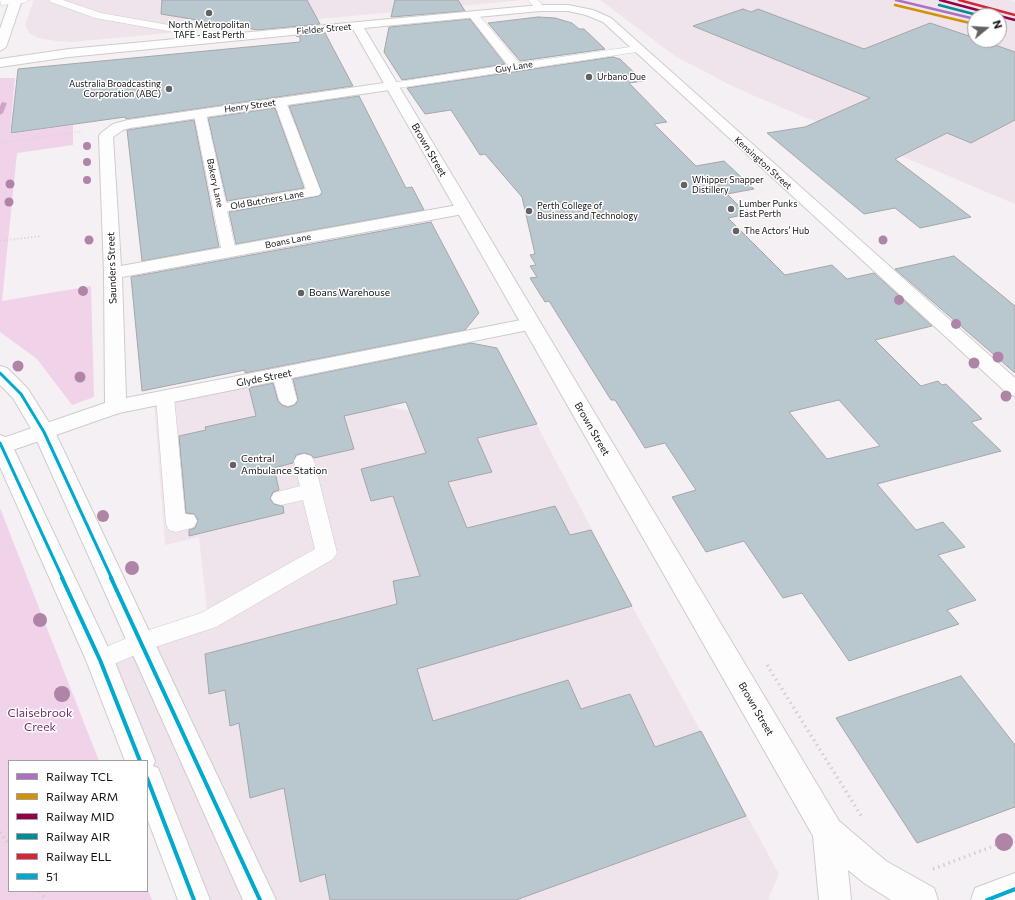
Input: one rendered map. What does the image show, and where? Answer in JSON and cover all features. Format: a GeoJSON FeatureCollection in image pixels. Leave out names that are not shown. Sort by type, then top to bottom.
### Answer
{"type":"FeatureCollection","features":[{"type":"Feature","properties":{"kind":"main road"},"geometry":{"type":"LineString","coordinates":[[0,47],[18,0]]}},
{"type":"Feature","properties":{"kind":"main road","name":"Fielder Street"},"geometry":{"type":"LineString","coordinates":[[0,63],[69,53],[473,15],[537,4],[578,10]]}},
{"type":"Feature","properties":{"kind":"main road","name":"Kensington Street"},"geometry":{"type":"LineString","coordinates":[[578,10],[607,20],[637,49],[1015,389]]}},
{"type":"Feature","properties":{"kind":"main road","name":"Brown Street"},"geometry":{"type":"LineString","coordinates":[[357,26],[828,832],[874,872],[922,900]]}},
{"type":"Feature","properties":{"kind":"main road","name":"Fielder Street"},"geometry":{"type":"LineString","coordinates":[[0,54],[69,53]]}},
{"type":"Feature","properties":{"kind":"main road","name":"Henry Street"},"geometry":{"type":"LineString","coordinates":[[110,131],[128,124],[391,86]]}},
{"type":"Feature","properties":{"kind":"main road","name":"Saunders Street"},"geometry":{"type":"LineString","coordinates":[[110,131],[106,136],[106,142],[113,273],[116,407]]}},
{"type":"Feature","properties":{"kind":"main road","name":"Boans Lane"},"geometry":{"type":"LineString","coordinates":[[113,273],[463,208]]}},
{"type":"Feature","properties":{"kind":"main road","name":"Glyde Street"},"geometry":{"type":"LineString","coordinates":[[1,445],[116,407],[531,324]]}},
{"type":"Feature","properties":{"kind":"main road"},"geometry":{"type":"LineString","coordinates":[[0,373],[21,394],[44,432],[260,900]]}},
{"type":"Feature","properties":{"kind":"main road"},"geometry":{"type":"LineString","coordinates":[[1,445],[100,660],[140,760]]}},
{"type":"Feature","properties":{"kind":"main road"},"geometry":{"type":"LineString","coordinates":[[148,781],[194,900]]}},
{"type":"Feature","properties":{"kind":"main road","name":"Brown Street"},"geometry":{"type":"LineString","coordinates":[[828,832],[835,900]]}},
{"type":"Feature","properties":{"kind":"main road"},"geometry":{"type":"LineString","coordinates":[[987,900],[1015,889]]}},
{"type":"Feature","properties":{"kind":"lane"},"geometry":{"type":"LineString","coordinates":[[1,2],[18,0]]}},
{"type":"Feature","properties":{"kind":"lane"},"geometry":{"type":"LineString","coordinates":[[54,0],[99,16],[151,26],[182,30],[188,34],[190,41]]}},
{"type":"Feature","properties":{"kind":"lane"},"geometry":{"type":"LineString","coordinates":[[473,15],[515,66]]}},
{"type":"Feature","properties":{"kind":"lane","name":"Guy Lane"},"geometry":{"type":"LineString","coordinates":[[391,86],[515,66],[637,49]]}},
{"type":"Feature","properties":{"kind":"lane","name":"Old Butchers Lane"},"geometry":{"type":"LineString","coordinates":[[220,208],[314,192],[280,102]]}},
{"type":"Feature","properties":{"kind":"lane","name":"Bakery Lane"},"geometry":{"type":"LineString","coordinates":[[200,114],[228,252]]}},
{"type":"Feature","properties":{"kind":"lane"},"geometry":{"type":"LineString","coordinates":[[281,374],[288,400]]}},
{"type":"Feature","properties":{"kind":"lane"},"geometry":{"type":"LineString","coordinates":[[165,397],[176,524],[187,521]]}},
{"type":"Feature","properties":{"kind":"lane"},"geometry":{"type":"LineString","coordinates":[[100,660],[142,642],[208,620],[326,553],[304,461]]}},
{"type":"Feature","properties":{"kind":"lane"},"geometry":{"type":"LineString","coordinates":[[281,498],[311,491]]}},
{"type":"Feature","properties":{"kind":"path"},"geometry":{"type":"LineString","coordinates":[[0,143],[94,130],[110,131]]}},
{"type":"Feature","properties":{"kind":"path"},"geometry":{"type":"LineString","coordinates":[[0,242],[41,236]]}},
{"type":"Feature","properties":{"kind":"path"},"geometry":{"type":"LineString","coordinates":[[765,661],[866,823]]}},
{"type":"Feature","properties":{"kind":"path"},"geometry":{"type":"LineString","coordinates":[[0,832],[8,844]]}},
{"type":"Feature","properties":{"kind":"path"},"geometry":{"type":"LineString","coordinates":[[931,870],[1015,838]]}},
{"type":"Feature","properties":{"kind":"shaded area","name":"North Metropolitan TAFE - East Perth"},"geometry":{"type":"Polygon","coordinates":[[[34,0],[523,0],[72,42],[39,38],[29,33],[25,25],[34,0]]]}},
{"type":"Feature","properties":{"kind":"shaded area"},"geometry":{"type":"Polygon","coordinates":[[[600,0],[1009,0],[1015,2],[1015,204],[906,158],[850,132],[806,118],[734,87],[675,56],[600,0]]]}},
{"type":"Feature","properties":{"kind":"shaded area"},"geometry":{"type":"Polygon","coordinates":[[[328,365],[334,385],[385,406],[409,411],[517,387],[632,606],[779,874],[768,900],[206,900],[148,763],[148,760],[147,760],[100,660],[208,619],[199,537],[165,545],[154,400],[328,365]]]}},
{"type":"Feature","properties":{"kind":"green space"},"geometry":{"type":"Polygon","coordinates":[[[0,78],[15,78],[10,134],[73,125],[73,145],[17,153],[2,301],[91,286],[94,397],[72,405],[37,359],[0,332],[0,78]]]}},
{"type":"Feature","properties":{"kind":"green space","name":"Claisebrook Creek"},"geometry":{"type":"Polygon","coordinates":[[[0,508],[99,760],[8,760],[8,892],[148,892],[148,890],[152,900],[0,900],[0,508]]]}},
{"type":"Feature","properties":{"kind":"building"},"geometry":{"type":"Polygon","coordinates":[[[162,0],[307,0],[320,24],[258,30],[161,14],[162,0]]]}},
{"type":"Feature","properties":{"kind":"building"},"geometry":{"type":"Polygon","coordinates":[[[395,0],[458,0],[465,11],[391,17],[395,0]]]}},
{"type":"Feature","properties":{"kind":"building"},"geometry":{"type":"Polygon","coordinates":[[[743,9],[751,12],[758,9],[864,49],[930,23],[967,35],[967,48],[1004,48],[1015,52],[1015,120],[971,143],[947,133],[895,159],[971,217],[920,228],[895,208],[864,214],[767,133],[805,127],[870,98],[693,26],[743,9]]]}},
{"type":"Feature","properties":{"kind":"building"},"geometry":{"type":"Polygon","coordinates":[[[538,17],[555,18],[572,23],[579,29],[584,29],[605,49],[520,61],[488,23],[538,17]]]}},
{"type":"Feature","properties":{"kind":"building"},"geometry":{"type":"Polygon","coordinates":[[[470,19],[505,64],[402,80],[384,52],[389,27],[470,19]]]}},
{"type":"Feature","properties":{"kind":"building","name":"Australia Broadcasting Corporation (ABC)"},"geometry":{"type":"Polygon","coordinates":[[[325,33],[353,86],[126,119],[125,117],[11,133],[18,69],[300,42],[300,37],[296,36],[325,33]]]}},
{"type":"Feature","properties":{"kind":"building"},"geometry":{"type":"Polygon","coordinates":[[[613,57],[620,59],[643,81],[629,83],[667,122],[654,124],[696,166],[724,161],[754,189],[727,194],[747,214],[728,218],[785,275],[832,265],[847,279],[874,273],[932,326],[875,340],[921,386],[938,381],[942,385],[946,384],[982,419],[971,422],[1001,451],[877,484],[916,530],[943,522],[965,547],[938,555],[976,600],[947,610],[959,624],[849,661],[802,593],[783,598],[744,541],[706,552],[672,497],[696,490],[665,443],[645,448],[615,400],[611,400],[549,301],[545,302],[530,278],[537,277],[530,266],[536,265],[530,255],[535,254],[522,197],[485,154],[480,155],[451,110],[425,114],[407,88],[613,57]],[[839,400],[789,412],[827,459],[880,446],[839,400]]]}},
{"type":"Feature","properties":{"kind":"building"},"geometry":{"type":"Polygon","coordinates":[[[359,96],[406,188],[412,187],[424,210],[236,244],[229,212],[319,196],[322,193],[289,106],[359,96]]]}},
{"type":"Feature","properties":{"kind":"building"},"geometry":{"type":"Polygon","coordinates":[[[275,108],[304,188],[227,201],[208,118],[275,108]]]}},
{"type":"Feature","properties":{"kind":"building"},"geometry":{"type":"Polygon","coordinates":[[[194,120],[219,247],[142,261],[127,130],[194,120]]]}},
{"type":"Feature","properties":{"kind":"building","name":"Boans Warehouse"},"geometry":{"type":"Polygon","coordinates":[[[431,222],[479,313],[465,330],[245,373],[245,370],[142,391],[131,277],[431,222]]]}},
{"type":"Feature","properties":{"kind":"building"},"geometry":{"type":"Polygon","coordinates":[[[954,256],[1015,306],[1015,373],[895,269],[954,256]]]}},
{"type":"Feature","properties":{"kind":"building"},"geometry":{"type":"Polygon","coordinates":[[[471,343],[497,348],[537,424],[477,438],[492,472],[448,482],[467,528],[555,506],[570,535],[591,530],[632,606],[417,669],[433,721],[568,680],[581,709],[630,694],[655,747],[701,731],[746,816],[516,900],[330,900],[325,874],[300,882],[284,788],[250,798],[239,723],[230,726],[225,690],[209,694],[205,654],[397,604],[393,581],[420,576],[393,496],[371,501],[361,469],[426,453],[406,402],[344,416],[354,449],[314,458],[311,455],[304,453],[296,455],[293,463],[274,468],[279,490],[273,492],[270,499],[274,504],[283,506],[284,513],[189,536],[189,530],[195,528],[198,520],[194,514],[186,513],[179,436],[206,430],[205,427],[256,416],[249,388],[273,383],[278,401],[282,405],[288,407],[295,405],[298,400],[293,379],[471,343]]]}},
{"type":"Feature","properties":{"kind":"building"},"geometry":{"type":"Polygon","coordinates":[[[961,676],[1015,745],[1015,807],[917,843],[836,718],[961,676]]]}},
{"type":"Feature","properties":{"kind":"waterway"},"geometry":{"type":"LineString","coordinates":[[0,113],[4,103]]}},
{"type":"Feature","properties":{"kind":"rail line","name":"TCL"},"geometry":{"type":"LineString","coordinates":[[896,0],[967,17]]}},
{"type":"Feature","properties":{"kind":"rail line","name":"MID"},"geometry":{"type":"LineString","coordinates":[[940,0],[1015,20]]}},
{"type":"Feature","properties":{"kind":"rail line","name":"ELL"},"geometry":{"type":"LineString","coordinates":[[959,0],[1015,15]]}},
{"type":"Feature","properties":{"kind":"rail line","name":"ARM"},"geometry":{"type":"LineString","coordinates":[[895,5],[967,22]]}},
{"type":"Feature","properties":{"kind":"rail line","name":"AIR"},"geometry":{"type":"LineString","coordinates":[[939,5],[967,12]]}},
{"type":"Feature","properties":{"kind":"transit line","name":"51"},"geometry":{"type":"LineString","coordinates":[[0,373],[21,394],[44,432],[260,900]]}},
{"type":"Feature","properties":{"kind":"transit line","name":"51"},"geometry":{"type":"LineString","coordinates":[[0,443],[100,660],[140,760]]}},
{"type":"Feature","properties":{"kind":"transit line","name":"51"},"geometry":{"type":"LineString","coordinates":[[148,781],[194,900]]}},
{"type":"Feature","properties":{"kind":"transit line","name":"51"},"geometry":{"type":"LineString","coordinates":[[987,900],[1015,889]]}},
{"type":"Feature","properties":{"kind":"place","name":"North Metropolitan TAFE - East Perth"},"geometry":{"type":"Point","coordinates":[209,13]}},
{"type":"Feature","properties":{"kind":"place","name":"Urbano Due"},"geometry":{"type":"Point","coordinates":[589,77]}},
{"type":"Feature","properties":{"kind":"place","name":"Australia Broadcasting Corporation (ABC)"},"geometry":{"type":"Point","coordinates":[169,89]}},
{"type":"Feature","properties":{"kind":"place","name":"Whipper Snapper Distillery"},"geometry":{"type":"Point","coordinates":[684,185]}},
{"type":"Feature","properties":{"kind":"place","name":"Lumber Punks East Perth"},"geometry":{"type":"Point","coordinates":[731,209]}},
{"type":"Feature","properties":{"kind":"place","name":"Perth College of Business and Technology"},"geometry":{"type":"Point","coordinates":[529,211]}},
{"type":"Feature","properties":{"kind":"place","name":"The Actors’ Hub"},"geometry":{"type":"Point","coordinates":[736,231]}},
{"type":"Feature","properties":{"kind":"place","name":"Boans Warehouse"},"geometry":{"type":"Point","coordinates":[301,293]}},
{"type":"Feature","properties":{"kind":"place","name":"Central Ambulance Station"},"geometry":{"type":"Point","coordinates":[233,465]}}]}
